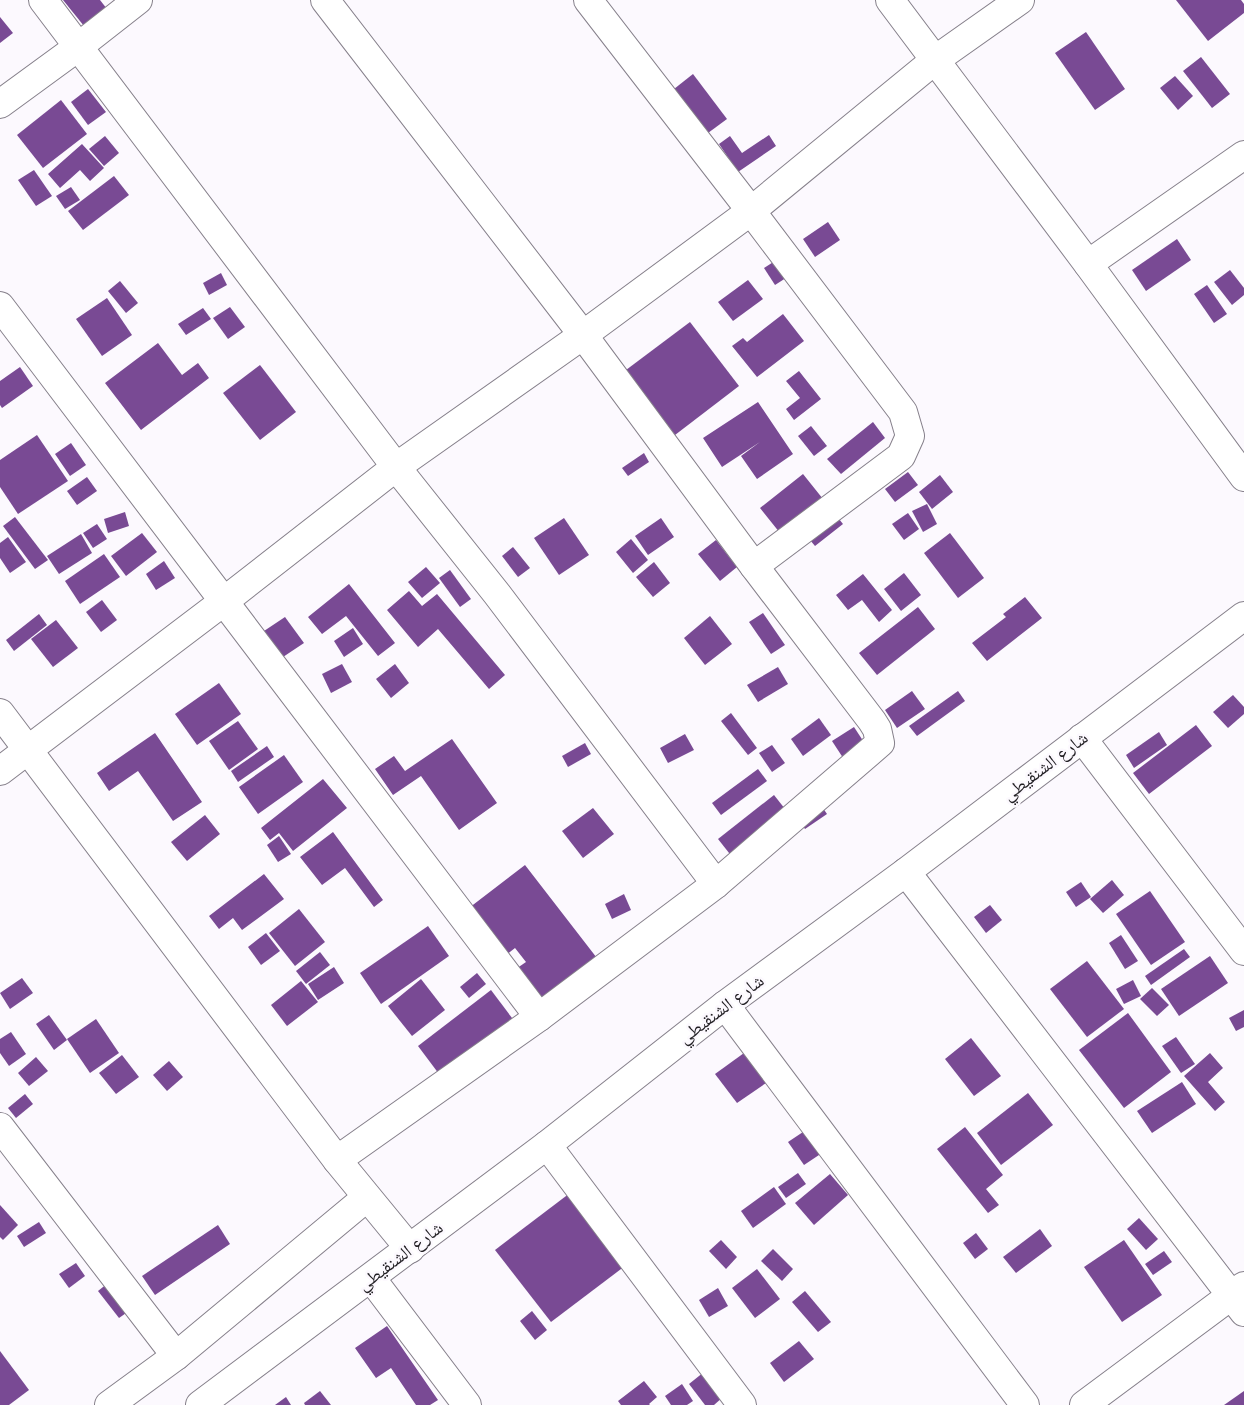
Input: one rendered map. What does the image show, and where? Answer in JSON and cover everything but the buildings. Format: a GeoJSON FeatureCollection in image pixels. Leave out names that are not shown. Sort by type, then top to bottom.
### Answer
{"type":"FeatureCollection","features":[{"type":"Feature","properties":{"kind":"street"},"geometry":{"type":"LineString","coordinates":[[43,0],[396,467],[497,594],[716,884]]}},
{"type":"Feature","properties":{"kind":"street"},"geometry":{"type":"LineString","coordinates":[[0,104],[138,0]]}},
{"type":"Feature","properties":{"kind":"street"},"geometry":{"type":"LineString","coordinates":[[325,0],[584,335],[754,566],[872,721],[877,729],[880,743],[716,884],[539,1017],[337,1160]]}},
{"type":"Feature","properties":{"kind":"street"},"geometry":{"type":"LineString","coordinates":[[588,0],[903,412],[910,436],[900,456],[754,566]]}},
{"type":"Feature","properties":{"kind":"street"},"geometry":{"type":"LineString","coordinates":[[890,0],[1088,264],[1244,477]]}},
{"type":"Feature","properties":{"kind":"street"},"geometry":{"type":"LineString","coordinates":[[0,771],[223,602],[396,467],[584,335],[751,211],[935,60],[1020,0]]}},
{"type":"Feature","properties":{"kind":"street"},"geometry":{"type":"LineString","coordinates":[[1088,264],[1244,155]]}},
{"type":"Feature","properties":{"kind":"street"},"geometry":{"type":"LineString","coordinates":[[0,306],[539,1017]]}},
{"type":"Feature","properties":{"kind":"street","name":"شارع الشنقيطي"},"geometry":{"type":"LineString","coordinates":[[200,1405],[547,1145],[725,1005],[906,872],[1244,616]]}},
{"type":"Feature","properties":{"kind":"street"},"geometry":{"type":"LineString","coordinates":[[0,713],[366,1198],[410,1249]]}},
{"type":"Feature","properties":{"kind":"street"},"geometry":{"type":"LineString","coordinates":[[1082,738],[1244,951]]}},
{"type":"Feature","properties":{"kind":"street"},"geometry":{"type":"LineString","coordinates":[[906,872],[1240,1297],[1084,1405]]}},
{"type":"Feature","properties":{"kind":"street"},"geometry":{"type":"LineString","coordinates":[[725,1005],[1025,1405]]}},
{"type":"Feature","properties":{"kind":"street"},"geometry":{"type":"LineString","coordinates":[[0,1127],[176,1356]]}},
{"type":"Feature","properties":{"kind":"street"},"geometry":{"type":"LineString","coordinates":[[547,1145],[742,1405]]}},
{"type":"Feature","properties":{"kind":"street"},"geometry":{"type":"LineString","coordinates":[[109,1405],[176,1356],[366,1198]]}},
{"type":"Feature","properties":{"kind":"street"},"geometry":{"type":"LineString","coordinates":[[371,1278],[467,1405]]}}]}
